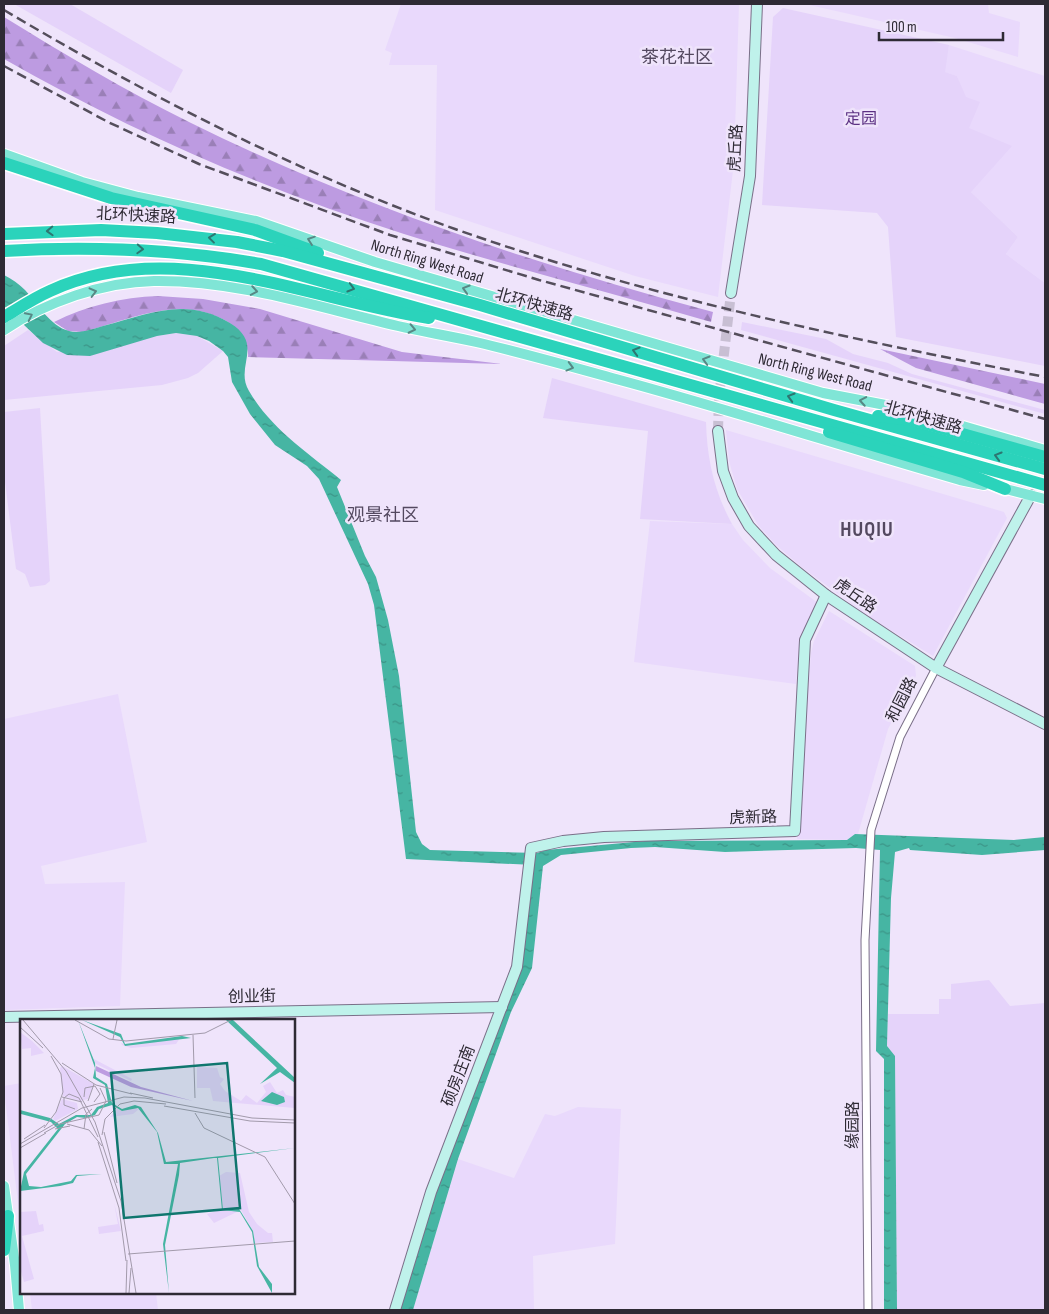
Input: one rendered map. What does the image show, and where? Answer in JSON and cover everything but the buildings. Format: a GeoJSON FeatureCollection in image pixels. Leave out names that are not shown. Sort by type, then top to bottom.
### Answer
{"type":"FeatureCollection","features":[{"type":"Feature","properties":{"kind":"highway"},"geometry":{"type":"LineString","coordinates":[[4,162],[29,172],[111,198],[255,230],[378,278]]}},
{"type":"Feature","properties":{"kind":"highway","name":"北环快速路"},"geometry":{"type":"LineString","coordinates":[[4,234],[130,231],[221,240],[283,251],[1045,469]]}},
{"type":"Feature","properties":{"kind":"highway","name":"北环快速路"},"geometry":{"type":"LineString","coordinates":[[4,251],[102,248],[156,250],[220,257],[315,278],[1045,485]]}},
{"type":"Feature","properties":{"kind":"highway"},"geometry":{"type":"LineString","coordinates":[[4,308],[74,283],[129,270],[183,270],[257,279],[384,311],[479,326]]}},
{"type":"Feature","properties":{"kind":"highway"},"geometry":{"type":"LineString","coordinates":[[6,324],[51,290]]}},
{"type":"Feature","properties":{"kind":"highway"},"geometry":{"type":"LineString","coordinates":[[757,402],[828,432],[963,472],[1004,489]]}},
{"type":"Feature","properties":{"kind":"highway"},"geometry":{"type":"LineString","coordinates":[[834,410],[912,420],[1045,457]]}},
{"type":"Feature","properties":{"kind":"highway"},"geometry":{"type":"LineString","coordinates":[[4,1250],[8,1216]]}},
{"type":"Feature","properties":{"kind":"main road","name":"North Ring West Road"},"geometry":{"type":"LineString","coordinates":[[4,154],[111,190],[256,221],[375,262],[823,394],[902,408],[1045,450]]}},
{"type":"Feature","properties":{"kind":"main road"},"geometry":{"type":"LineString","coordinates":[[6,324],[104,289],[152,281],[205,284],[263,293],[396,326],[479,343],[618,379],[960,480],[1045,499]]}},
{"type":"Feature","properties":{"kind":"main road"},"geometry":{"type":"LineString","coordinates":[[4,1186],[16,1265],[19,1310]]}},
{"type":"Feature","properties":{"kind":"street","name":"虎丘路"},"geometry":{"type":"LineString","coordinates":[[731,293],[750,176],[757,4]]}},
{"type":"Feature","properties":{"kind":"street","name":"虎丘路"},"geometry":{"type":"LineString","coordinates":[[718,431],[723,471],[733,498],[743,518],[757,536],[776,555],[826,595],[936,668],[1045,724]]}},
{"type":"Feature","properties":{"kind":"street","name":"和园路"},"geometry":{"type":"LineString","coordinates":[[865,940],[871,830],[900,737],[1031,496]]}},
{"type":"Feature","properties":{"kind":"street","name":"虎新路"},"geometry":{"type":"LineString","coordinates":[[531,850],[563,841],[604,837],[795,831],[805,640],[826,595]]}},
{"type":"Feature","properties":{"kind":"street","name":"硕房庄南"},"geometry":{"type":"LineString","coordinates":[[395,1310],[431,1192],[517,968],[531,850]]}},
{"type":"Feature","properties":{"kind":"street","name":"缘园路"},"geometry":{"type":"LineString","coordinates":[[865,940],[868,1310]]}},
{"type":"Feature","properties":{"kind":"street","name":"创业街"},"geometry":{"type":"LineString","coordinates":[[4,1017],[502,1007]]}},
{"type":"Feature","properties":{"kind":"shaded area"},"geometry":{"type":"Polygon","coordinates":[[[401,4],[739,4],[734,162],[718,297],[635,276],[435,210],[437,65],[389,65],[392,53],[385,50],[401,4]]]}},
{"type":"Feature","properties":{"kind":"shaded area"},"geometry":{"type":"Polygon","coordinates":[[[805,4],[988,4],[989,13],[1020,22],[1018,57],[955,38],[805,4]]]}},
{"type":"Feature","properties":{"kind":"shaded area"},"geometry":{"type":"Polygon","coordinates":[[[949,45],[1045,76],[1045,283],[1006,254],[1018,237],[971,192],[969,128],[965,97],[957,76],[944,72],[949,45]]]}},
{"type":"Feature","properties":{"kind":"shaded area"},"geometry":{"type":"Polygon","coordinates":[[[726,430],[1004,512],[1007,518],[933,656],[874,620],[804,569],[776,545],[758,525],[737,489],[729,461],[726,430]]]}},
{"type":"Feature","properties":{"kind":"shaded area"},"geometry":{"type":"Polygon","coordinates":[[[650,521],[732,524],[743,540],[770,568],[818,603],[800,637],[796,684],[634,662],[650,521]]]}},
{"type":"Feature","properties":{"kind":"shaded area"},"geometry":{"type":"Polygon","coordinates":[[[829,611],[915,666],[916,676],[888,729],[858,834],[847,840],[797,839],[811,653],[814,641],[829,611]]]}},
{"type":"Feature","properties":{"kind":"shaded area"},"geometry":{"type":"Polygon","coordinates":[[[118,694],[147,842],[41,866],[45,884],[125,882],[120,1006],[4,1010],[4,719],[118,694]]]}},
{"type":"Feature","properties":{"kind":"shaded area"},"geometry":{"type":"Polygon","coordinates":[[[20,1083],[20,1218],[4,1091],[4,1086],[20,1083]]]}},
{"type":"Feature","properties":{"kind":"shaded area"},"geometry":{"type":"Polygon","coordinates":[[[578,1107],[621,1109],[615,1244],[533,1256],[534,1310],[413,1310],[458,1159],[514,1178],[545,1114],[555,1116],[578,1107]]]}},
{"type":"Feature","properties":{"kind":"shaded area"},"geometry":{"type":"Polygon","coordinates":[[[30,1294],[156,1294],[158,1310],[32,1310],[30,1294]]]}},
{"type":"Feature","properties":{"kind":"green space"},"geometry":{"type":"Polygon","coordinates":[[[14,4],[70,4],[183,70],[171,93],[14,4]]]}},
{"type":"Feature","properties":{"kind":"green space","name":"定园"},"geometry":{"type":"Polygon","coordinates":[[[783,8],[949,45],[945,72],[957,76],[966,97],[980,102],[969,128],[1012,146],[971,192],[1018,237],[1006,254],[1045,283],[1045,366],[896,337],[888,227],[877,213],[762,205],[773,17],[783,8]]]}},
{"type":"Feature","properties":{"kind":"green space"},"geometry":{"type":"Polygon","coordinates":[[[4,17],[142,98],[252,152],[316,180],[381,206],[512,253],[713,312],[711,322],[404,234],[301,198],[199,157],[100,111],[4,59],[4,17]]]}},
{"type":"Feature","properties":{"kind":"green space"},"geometry":{"type":"Polygon","coordinates":[[[158,296],[203,299],[260,309],[402,352],[502,364],[248,357],[248,351],[244,342],[237,330],[230,324],[201,311],[184,309],[150,313],[82,332],[68,331],[54,322],[104,303],[158,296]]]}},
{"type":"Feature","properties":{"kind":"green space"},"geometry":{"type":"Polygon","coordinates":[[[742,322],[826,339],[853,354],[888,363],[912,374],[1045,410],[1045,414],[741,330],[742,322]]]}},
{"type":"Feature","properties":{"kind":"green space"},"geometry":{"type":"Polygon","coordinates":[[[28,330],[57,352],[176,333],[197,336],[223,351],[198,373],[188,378],[162,385],[4,400],[4,346],[28,330]]]}},
{"type":"Feature","properties":{"kind":"green space"},"geometry":{"type":"Polygon","coordinates":[[[880,349],[1045,384],[1045,404],[916,368],[880,349]]]}},
{"type":"Feature","properties":{"kind":"green space"},"geometry":{"type":"Polygon","coordinates":[[[552,378],[706,422],[710,462],[716,487],[732,524],[640,519],[648,431],[543,418],[552,378]]]}},
{"type":"Feature","properties":{"kind":"green space"},"geometry":{"type":"Polygon","coordinates":[[[40,408],[50,581],[45,585],[30,587],[25,574],[16,569],[4,474],[4,412],[40,408]]]}},
{"type":"Feature","properties":{"kind":"green space"},"geometry":{"type":"Polygon","coordinates":[[[989,980],[1010,1006],[1045,1003],[1045,1310],[897,1310],[895,1057],[887,1046],[888,1014],[939,1014],[939,999],[951,999],[951,984],[989,980]]]}},
{"type":"Feature","properties":{"kind":"water"},"geometry":{"type":"Polygon","coordinates":[[[4,275],[25,290],[50,320],[69,331],[86,331],[151,313],[182,309],[198,310],[214,315],[230,323],[246,339],[245,382],[249,391],[279,429],[341,480],[337,487],[365,556],[376,577],[388,620],[399,676],[416,832],[422,844],[430,850],[537,853],[546,850],[645,841],[847,840],[855,834],[1014,840],[1045,837],[1045,850],[982,855],[910,850],[909,848],[895,852],[891,898],[887,1046],[895,1056],[897,1310],[884,1310],[884,1059],[876,1051],[880,850],[856,848],[725,852],[655,847],[561,855],[543,866],[532,968],[511,1012],[458,1159],[413,1310],[400,1310],[436,1190],[521,966],[534,865],[406,859],[374,605],[368,584],[319,479],[307,466],[275,445],[250,414],[232,382],[228,357],[223,351],[209,341],[197,336],[176,333],[157,336],[90,356],[67,355],[43,343],[4,306],[4,275]]]}},
{"type":"Feature","properties":{"kind":"tunnel"},"geometry":{"type":"LineString","coordinates":[[718,431],[719,397],[731,293]]}},
{"type":"Feature","properties":{"kind":"railway"},"geometry":{"type":"LineString","coordinates":[[4,10],[58,42],[224,130],[338,183],[455,229],[600,275],[747,314],[1045,377]]}},
{"type":"Feature","properties":{"kind":"railway"},"geometry":{"type":"LineString","coordinates":[[4,66],[108,122],[199,164],[390,235],[539,280],[1045,419]]}},
{"type":"Feature","properties":{"kind":"district","name":"茶花社区"},"geometry":{"type":"Point","coordinates":[677,57]}},
{"type":"Feature","properties":{"kind":"district","name":"观景社区"},"geometry":{"type":"Point","coordinates":[383,515]}},
{"type":"Feature","properties":{"kind":"district","name":"HUQIU"},"geometry":{"type":"Point","coordinates":[867,529]}}]}
